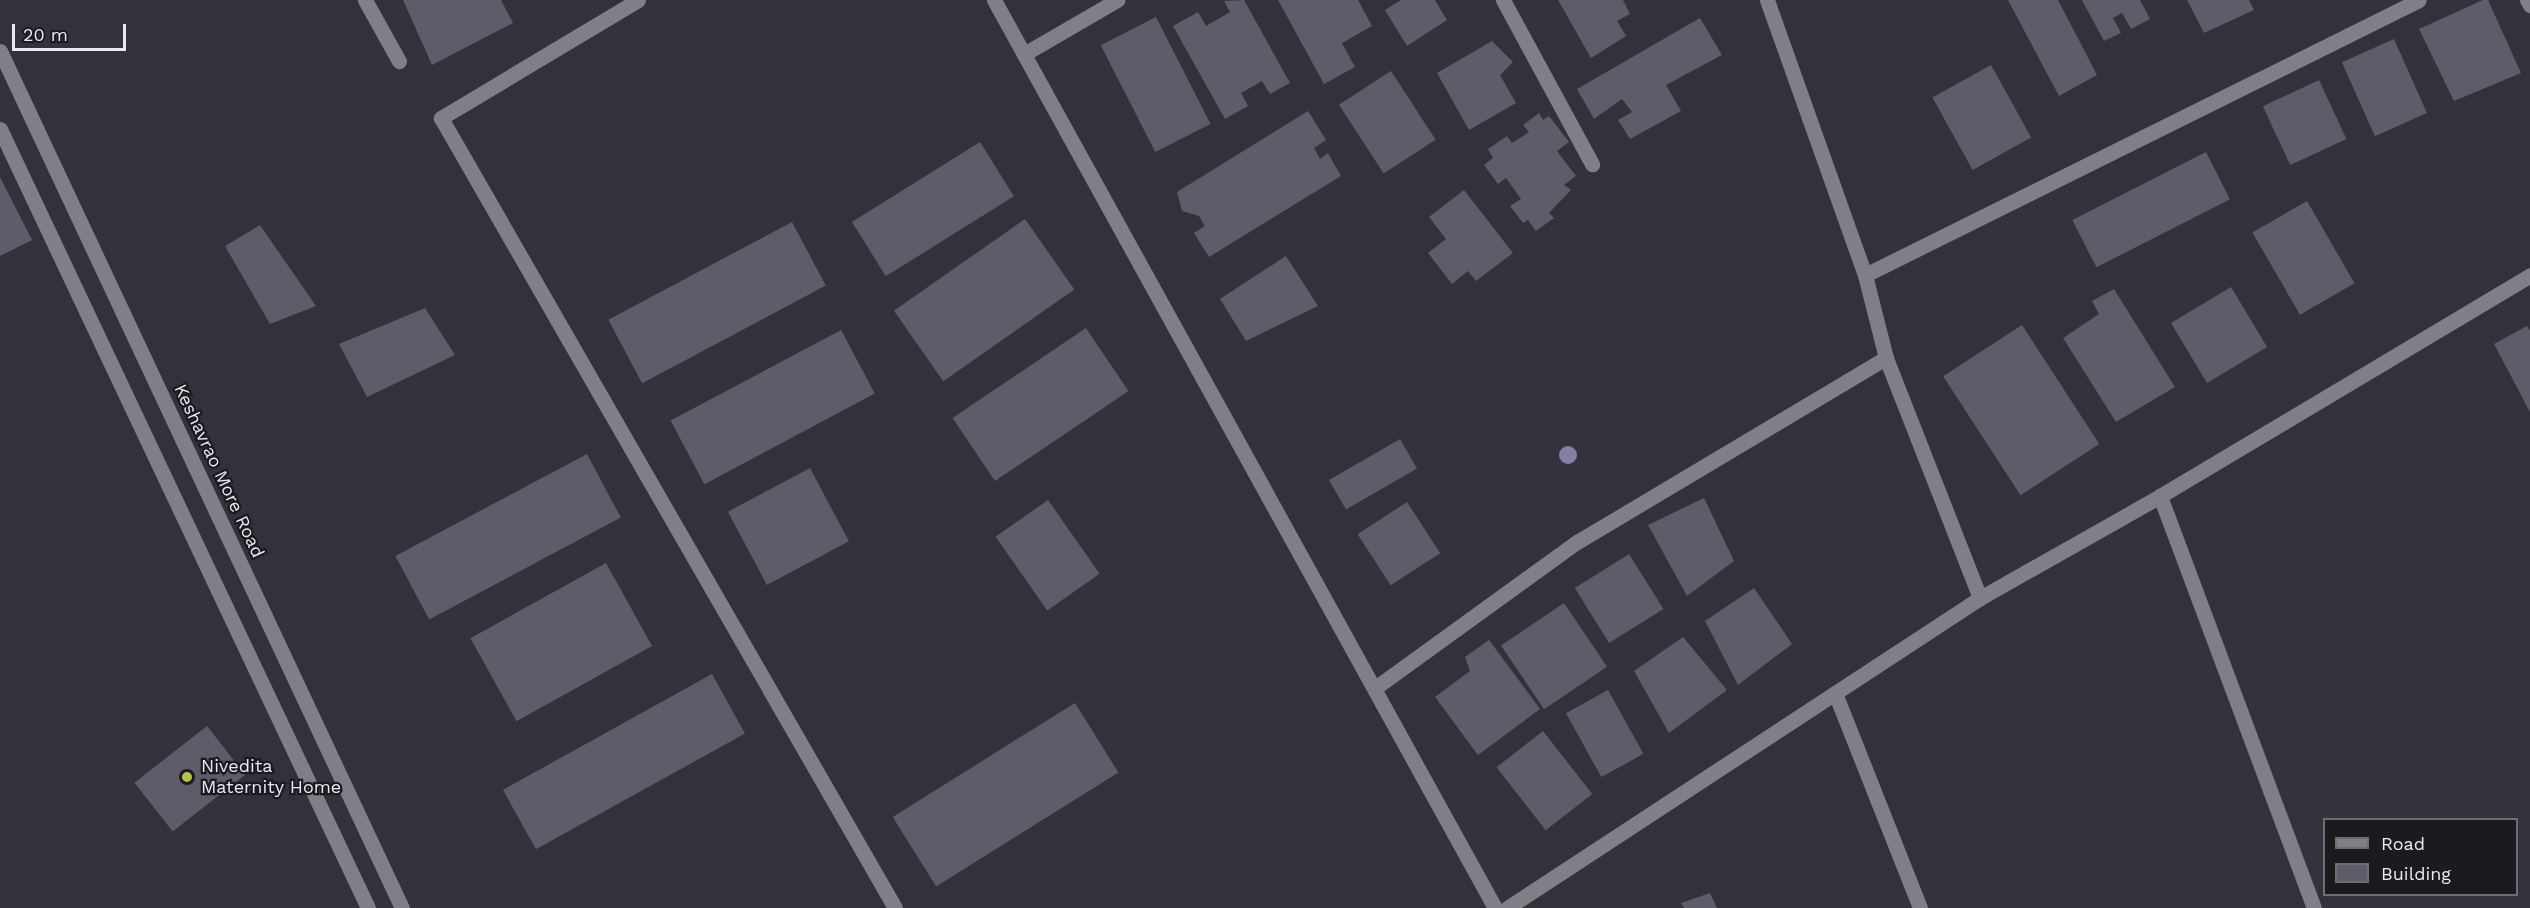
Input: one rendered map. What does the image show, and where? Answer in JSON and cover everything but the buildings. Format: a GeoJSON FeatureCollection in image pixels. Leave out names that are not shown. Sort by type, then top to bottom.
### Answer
{"type":"FeatureCollection","features":[{"type":"Feature","properties":{"kind":"street"},"geometry":{"type":"LineString","coordinates":[[365,0],[399,60]]}},
{"type":"Feature","properties":{"kind":"street"},"geometry":{"type":"LineString","coordinates":[[638,0],[441,118],[895,908]]}},
{"type":"Feature","properties":{"kind":"street"},"geometry":{"type":"LineString","coordinates":[[995,0],[1495,908]]}},
{"type":"Feature","properties":{"kind":"street"},"geometry":{"type":"LineString","coordinates":[[1024,54],[1117,0]]}},
{"type":"Feature","properties":{"kind":"street"},"geometry":{"type":"LineString","coordinates":[[1503,0],[1592,164]]}},
{"type":"Feature","properties":{"kind":"street"},"geometry":{"type":"LineString","coordinates":[[1865,275],[2419,0]]}},
{"type":"Feature","properties":{"kind":"street"},"geometry":{"type":"LineString","coordinates":[[2527,0],[2530,5]]}},
{"type":"Feature","properties":{"kind":"street"},"geometry":{"type":"LineString","coordinates":[[1769,1],[1865,275],[1886,358],[1980,598]]}},
{"type":"Feature","properties":{"kind":"street","name":"Keshavrao More Road"},"geometry":{"type":"LineString","coordinates":[[0,51],[402,908]]}},
{"type":"Feature","properties":{"kind":"street"},"geometry":{"type":"LineString","coordinates":[[0,129],[368,908]]}},
{"type":"Feature","properties":{"kind":"street"},"geometry":{"type":"LineString","coordinates":[[1507,908],[1980,598],[2160,496],[2530,276]]}},
{"type":"Feature","properties":{"kind":"street"},"geometry":{"type":"LineString","coordinates":[[1375,688],[1577,542],[1886,358]]}},
{"type":"Feature","properties":{"kind":"street"},"geometry":{"type":"LineString","coordinates":[[2160,496],[2314,908]]}},
{"type":"Feature","properties":{"kind":"street"},"geometry":{"type":"LineString","coordinates":[[1835,693],[1920,908]]}},
{"type":"Feature","properties":{"kind":"place","name":"Nivedita Maternity Home"},"geometry":{"type":"Point","coordinates":[187,777]}}]}
